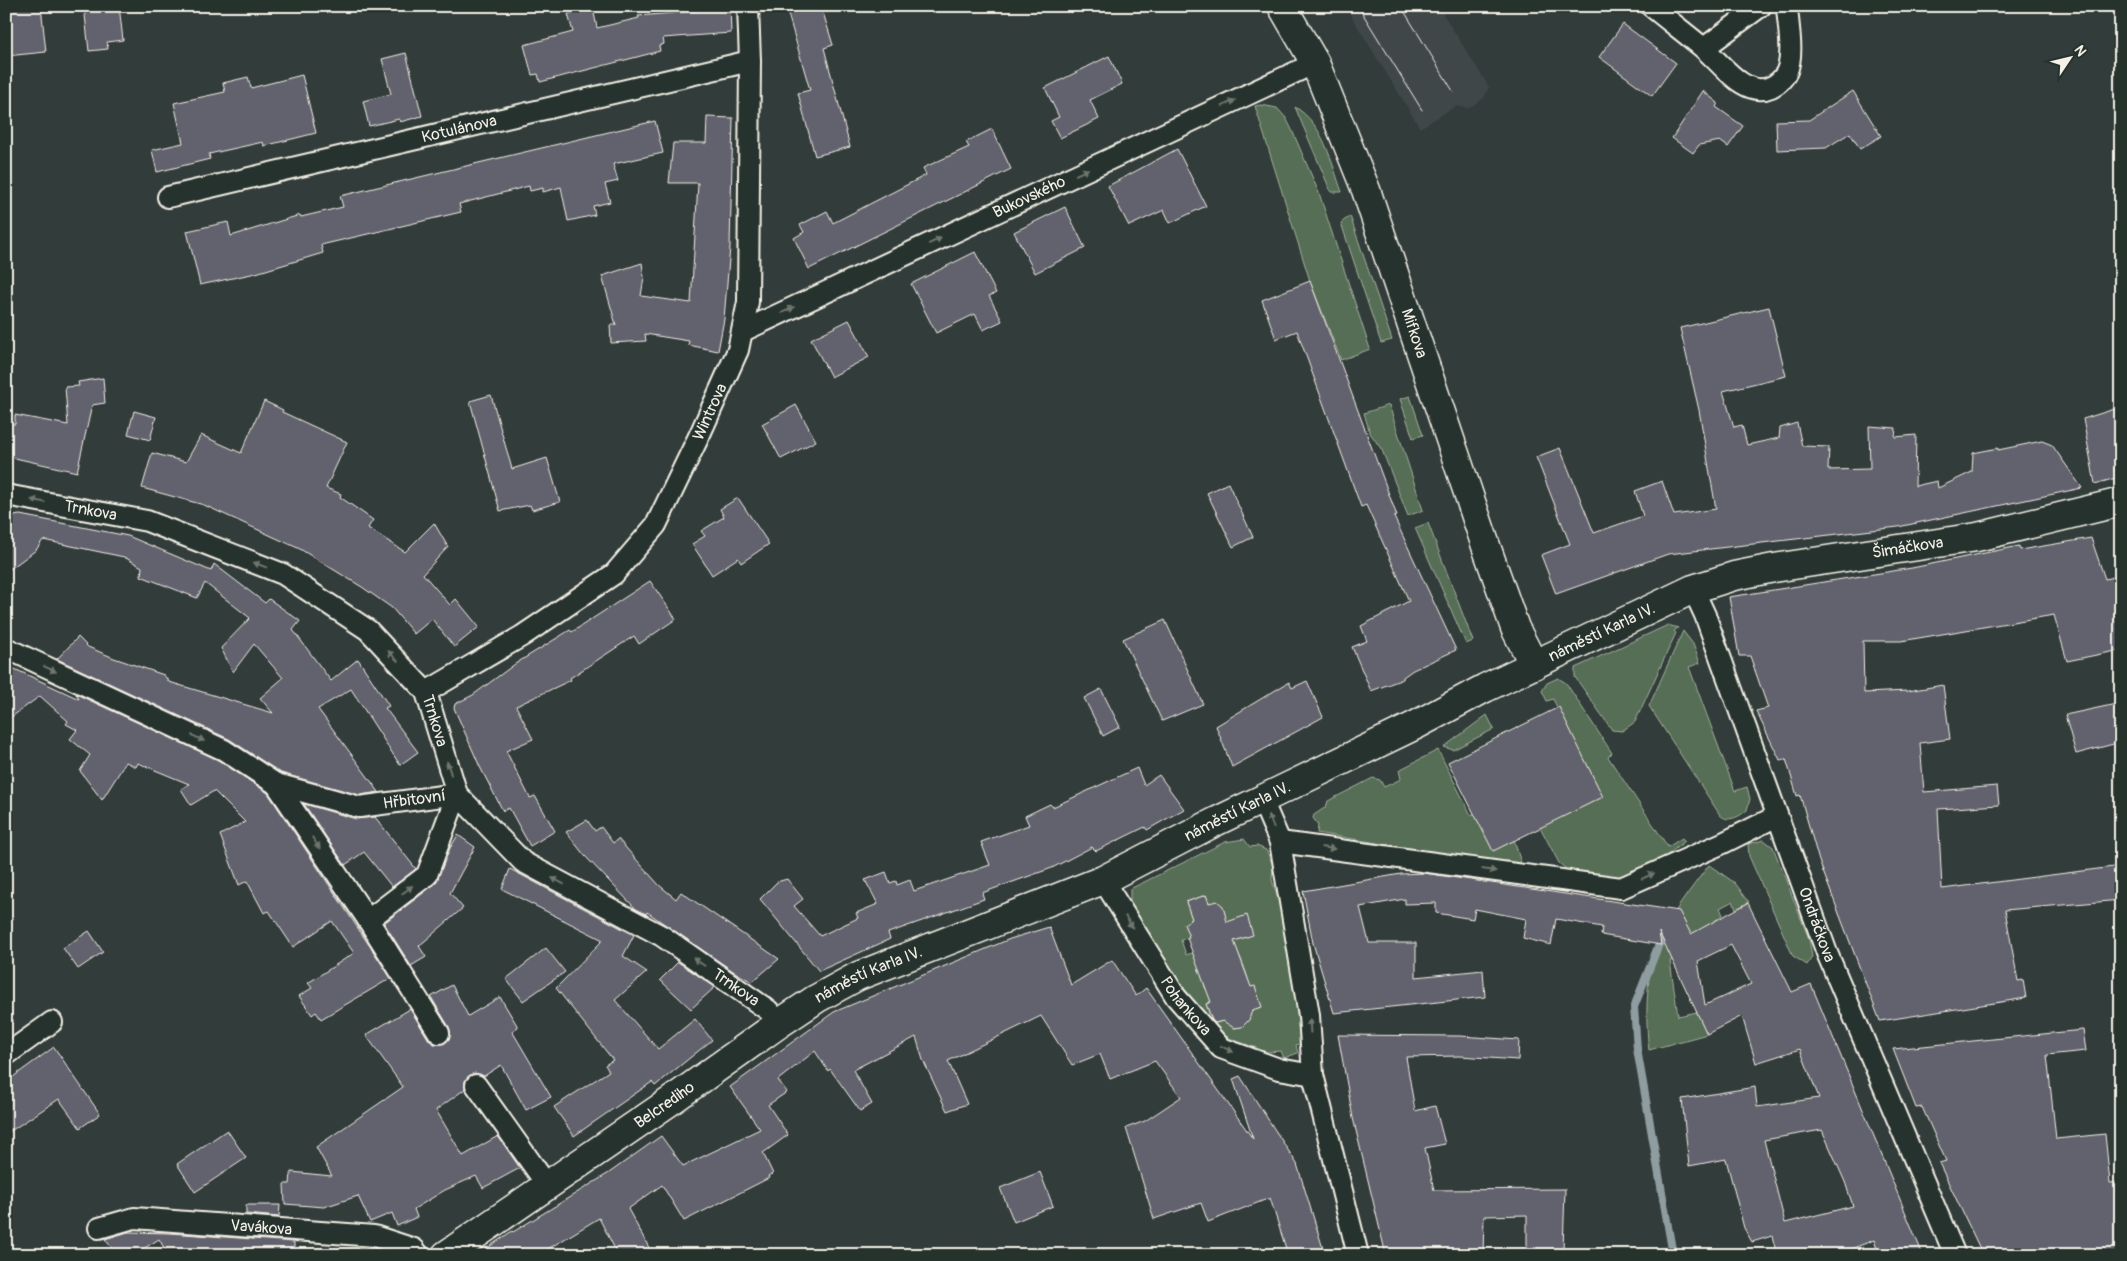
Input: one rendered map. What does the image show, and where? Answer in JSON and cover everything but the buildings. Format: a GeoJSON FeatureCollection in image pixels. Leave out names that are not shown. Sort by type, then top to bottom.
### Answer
{"type":"FeatureCollection","features":[{"type":"Feature","properties":{"kind":"street","name":"Wintrova"},"geometry":{"type":"LineString","coordinates":[[426,692],[522,636],[600,586],[628,560],[656,525],[731,368],[744,331],[749,270],[750,61],[748,6]]}},
{"type":"Feature","properties":{"kind":"street","name":"Mifkova"},"geometry":{"type":"LineString","coordinates":[[1282,6],[1315,63],[1366,190],[1512,619],[1534,665]]}},
{"type":"Feature","properties":{"kind":"street"},"geometry":{"type":"LineString","coordinates":[[1651,6],[1704,48],[1741,83],[1754,89],[1765,90],[1775,85],[1786,73],[1790,59],[1787,6]]}},
{"type":"Feature","properties":{"kind":"street"},"geometry":{"type":"LineString","coordinates":[[1704,48],[1761,6]]}},
{"type":"Feature","properties":{"kind":"street","name":"Kotulánova"},"geometry":{"type":"LineString","coordinates":[[168,197],[750,61]]}},
{"type":"Feature","properties":{"kind":"street","name":"Bukovského"},"geometry":{"type":"LineString","coordinates":[[744,331],[1315,63]]}},
{"type":"Feature","properties":{"kind":"street","name":"Trnkova"},"geometry":{"type":"LineString","coordinates":[[6,495],[147,521],[284,574],[368,630],[426,692],[457,794],[523,862],[662,936],[768,1010],[780,1022]]}},
{"type":"Feature","properties":{"kind":"street","name":"Šimáčkova"},"geometry":{"type":"LineString","coordinates":[[1693,589],[1734,576],[1774,568],[1977,537],[2121,502]]}},
{"type":"Feature","properties":{"kind":"street","name":"náměstí Karla IV."},"geometry":{"type":"LineString","coordinates":[[780,1022],[816,999],[858,976],[1103,880],[1534,665],[1693,589]]}},
{"type":"Feature","properties":{"kind":"street","name":"Ondráčkova"},"geometry":{"type":"LineString","coordinates":[[1693,589],[1705,615],[1827,953],[1955,1255]]}},
{"type":"Feature","properties":{"kind":"street","name":"Hřbitovní"},"geometry":{"type":"LineString","coordinates":[[6,648],[224,750],[276,784],[359,807],[457,794],[427,875],[368,920]]}},
{"type":"Feature","properties":{"kind":"street","name":"Hřbitovní"},"geometry":{"type":"LineString","coordinates":[[276,784],[368,920],[439,1033]]}},
{"type":"Feature","properties":{"kind":"street"},"geometry":{"type":"LineString","coordinates":[[1262,800],[1280,842],[1310,1015],[1313,1075],[1358,1255]]}},
{"type":"Feature","properties":{"kind":"street"},"geometry":{"type":"LineString","coordinates":[[1280,842],[1621,888],[1777,816]]}},
{"type":"Feature","properties":{"kind":"street","name":"Pohankova"},"geometry":{"type":"LineString","coordinates":[[1103,880],[1176,996],[1221,1048],[1279,1069],[1313,1075]]}},
{"type":"Feature","properties":{"kind":"street"},"geometry":{"type":"LineString","coordinates":[[6,1055],[52,1022]]}},
{"type":"Feature","properties":{"kind":"street","name":"Belcrediho"},"geometry":{"type":"LineString","coordinates":[[446,1255],[672,1100],[780,1022]]}},
{"type":"Feature","properties":{"kind":"street"},"geometry":{"type":"LineString","coordinates":[[476,1086],[547,1185]]}},
{"type":"Feature","properties":{"kind":"street","name":"Vavákova"},"geometry":{"type":"LineString","coordinates":[[99,1228],[134,1218],[374,1236],[414,1249],[419,1255]]}},
{"type":"Feature","properties":{"kind":"shaded area"},"geometry":{"type":"Polygon","coordinates":[[[1345,6],[1438,6],[1489,87],[1484,98],[1469,108],[1456,106],[1420,128],[1345,6]]]}},
{"type":"Feature","properties":{"kind":"green space"},"geometry":{"type":"Polygon","coordinates":[[[1261,105],[1277,108],[1286,118],[1292,130],[1319,193],[1370,349],[1341,360],[1310,281],[1255,106],[1261,105]]]}},
{"type":"Feature","properties":{"kind":"green space"},"geometry":{"type":"Polygon","coordinates":[[[1295,107],[1305,114],[1320,133],[1342,192],[1331,192],[1295,107]]]}},
{"type":"Feature","properties":{"kind":"green space"},"geometry":{"type":"Polygon","coordinates":[[[1350,216],[1392,340],[1381,343],[1341,223],[1350,216]]]}},
{"type":"Feature","properties":{"kind":"green space"},"geometry":{"type":"Polygon","coordinates":[[[1410,396],[1423,435],[1413,438],[1400,399],[1410,396]]]}},
{"type":"Feature","properties":{"kind":"green space"},"geometry":{"type":"Polygon","coordinates":[[[1389,405],[1423,510],[1408,516],[1382,450],[1370,433],[1364,413],[1389,405]]]}},
{"type":"Feature","properties":{"kind":"green space"},"geometry":{"type":"Polygon","coordinates":[[[1428,523],[1473,641],[1466,644],[1415,528],[1428,523]]]}},
{"type":"Feature","properties":{"kind":"green space"},"geometry":{"type":"Polygon","coordinates":[[[1668,625],[1678,628],[1674,631],[1676,633],[1635,722],[1622,731],[1612,730],[1575,677],[1575,668],[1668,625]]]}},
{"type":"Feature","properties":{"kind":"green space"},"geometry":{"type":"Polygon","coordinates":[[[1683,631],[1693,644],[1700,663],[1689,667],[1735,791],[1747,787],[1750,799],[1747,810],[1734,818],[1726,819],[1720,815],[1649,706],[1683,631]]]}},
{"type":"Feature","properties":{"kind":"green space"},"geometry":{"type":"Polygon","coordinates":[[[1558,678],[1566,683],[1612,753],[1608,757],[1668,847],[1682,838],[1685,841],[1656,864],[1619,881],[1572,874],[1559,863],[1540,827],[1601,796],[1553,699],[1547,701],[1542,691],[1547,683],[1558,678]]]}},
{"type":"Feature","properties":{"kind":"green space"},"geometry":{"type":"Polygon","coordinates":[[[1487,715],[1494,729],[1453,750],[1444,747],[1487,715]]]}},
{"type":"Feature","properties":{"kind":"green space"},"geometry":{"type":"Polygon","coordinates":[[[1438,750],[1471,815],[1476,813],[1514,839],[1522,867],[1317,833],[1318,825],[1313,818],[1314,815],[1326,807],[1328,801],[1373,778],[1380,780],[1384,787],[1401,779],[1399,770],[1438,750]]]}},
{"type":"Feature","properties":{"kind":"green space"},"geometry":{"type":"Polygon","coordinates":[[[1244,839],[1250,847],[1257,846],[1266,850],[1273,865],[1272,880],[1283,915],[1291,952],[1300,1044],[1296,1045],[1298,1053],[1284,1058],[1281,1051],[1267,1052],[1229,1038],[1205,1020],[1180,984],[1130,902],[1130,889],[1225,842],[1244,839]],[[1206,895],[1186,902],[1192,919],[1184,924],[1185,927],[1188,926],[1192,936],[1181,940],[1186,955],[1197,951],[1205,988],[1207,990],[1210,989],[1213,999],[1206,1004],[1213,1024],[1226,1020],[1234,1028],[1244,1024],[1250,1016],[1252,1004],[1247,975],[1237,950],[1231,942],[1250,936],[1223,920],[1206,895]]]}},
{"type":"Feature","properties":{"kind":"green space"},"geometry":{"type":"Polygon","coordinates":[[[1764,840],[1773,847],[1809,939],[1812,957],[1807,965],[1793,956],[1749,856],[1748,844],[1764,840]]]}},
{"type":"Feature","properties":{"kind":"green space"},"geometry":{"type":"Polygon","coordinates":[[[1709,865],[1735,883],[1749,902],[1736,909],[1733,901],[1720,908],[1723,915],[1688,940],[1689,955],[1670,961],[1678,1016],[1697,1012],[1707,1034],[1649,1050],[1647,995],[1654,954],[1675,912],[1709,865]]]}},
{"type":"Feature","properties":{"kind":"waterway"},"geometry":{"type":"LineString","coordinates":[[1665,929],[1634,1007],[1637,1049],[1673,1255]]}},
{"type":"Feature","properties":{"kind":"tram line"},"geometry":{"type":"LineString","coordinates":[[1358,6],[1422,110]]}},
{"type":"Feature","properties":{"kind":"tram line"},"geometry":{"type":"LineString","coordinates":[[1401,6],[1453,91]]}}]}
